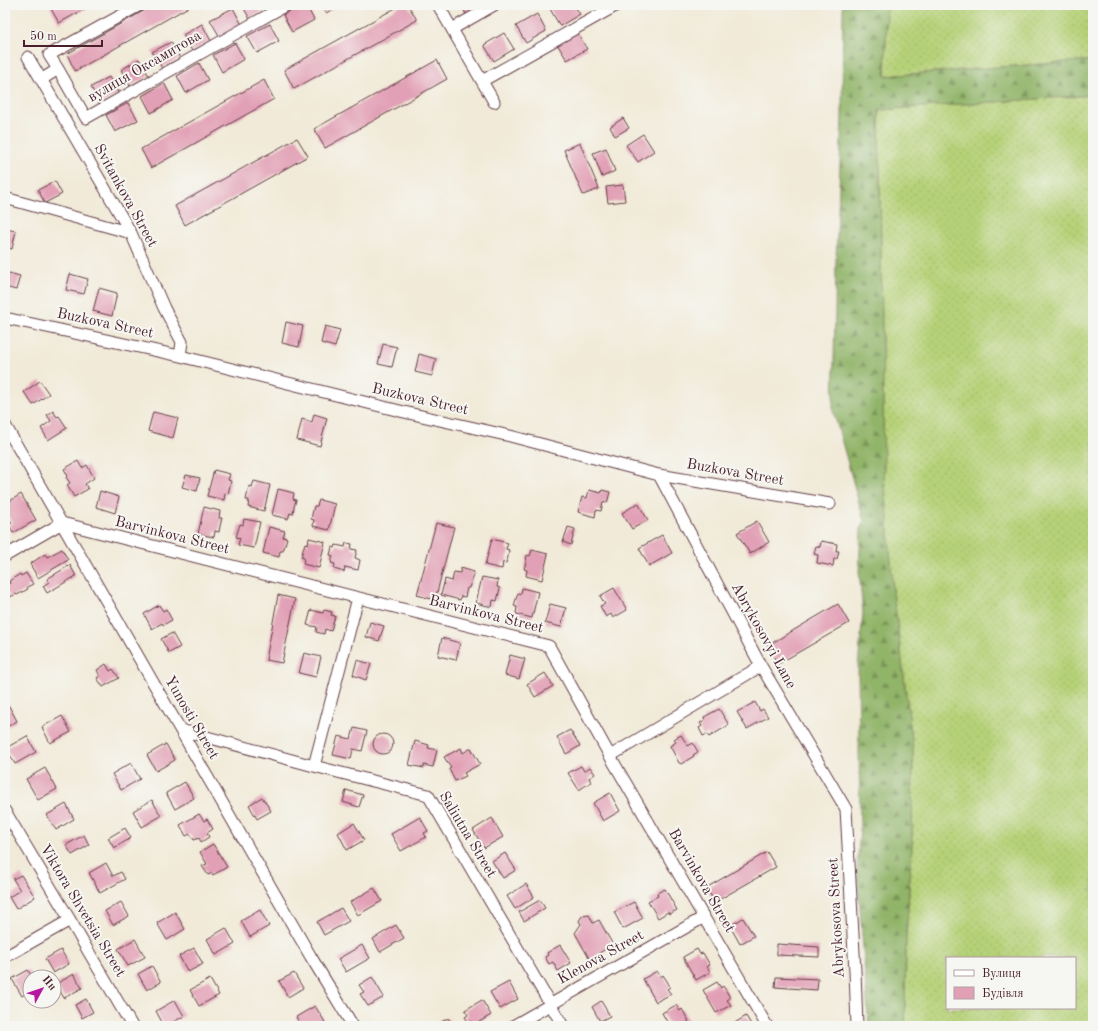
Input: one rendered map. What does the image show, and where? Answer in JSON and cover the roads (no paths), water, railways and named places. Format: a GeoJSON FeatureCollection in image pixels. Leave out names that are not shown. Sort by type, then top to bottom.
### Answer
{"type":"FeatureCollection","features":[{"type":"Feature","properties":{"kind":"street"},"geometry":{"type":"LineString","coordinates":[[41,80],[58,69],[49,55],[140,5]]}},
{"type":"Feature","properties":{"kind":"street","name":"вулиця Оксамитова"},"geometry":{"type":"LineString","coordinates":[[58,69],[86,118],[286,5]]}},
{"type":"Feature","properties":{"kind":"street"},"geometry":{"type":"LineString","coordinates":[[438,5],[494,102]]}},
{"type":"Feature","properties":{"kind":"street"},"geometry":{"type":"LineString","coordinates":[[452,29],[494,5]]}},
{"type":"Feature","properties":{"kind":"street"},"geometry":{"type":"LineString","coordinates":[[482,81],[617,5]]}},
{"type":"Feature","properties":{"kind":"street","name":"Svitankova Street"},"geometry":{"type":"LineString","coordinates":[[28,57],[131,233],[164,308],[182,342],[180,356]]}},
{"type":"Feature","properties":{"kind":"street"},"geometry":{"type":"LineString","coordinates":[[5,198],[131,233]]}},
{"type":"Feature","properties":{"kind":"street","name":"Buzkova Street"},"geometry":{"type":"LineString","coordinates":[[5,318],[180,356],[404,412],[510,436],[659,475],[830,504]]}},
{"type":"Feature","properties":{"kind":"street","name":"Yunosti Street"},"geometry":{"type":"LineString","coordinates":[[5,425],[311,957],[353,1026]]}},
{"type":"Feature","properties":{"kind":"street","name":"Abrykosovyi Lane"},"geometry":{"type":"LineString","coordinates":[[659,475],[761,666],[846,809]]}},
{"type":"Feature","properties":{"kind":"street"},"geometry":{"type":"LineString","coordinates":[[5,556],[62,523]]}},
{"type":"Feature","properties":{"kind":"street","name":"Barvinkova Street"},"geometry":{"type":"LineString","coordinates":[[62,523],[549,646],[610,756],[768,1026]]}},
{"type":"Feature","properties":{"kind":"street"},"geometry":{"type":"LineString","coordinates":[[314,766],[358,598]]}},
{"type":"Feature","properties":{"kind":"street"},"geometry":{"type":"LineString","coordinates":[[610,756],[761,666]]}},
{"type":"Feature","properties":{"kind":"street","name":"Saliutna Street"},"geometry":{"type":"LineString","coordinates":[[181,730],[428,795],[564,1026]]}},
{"type":"Feature","properties":{"kind":"street","name":"Abrykosova Street"},"geometry":{"type":"LineString","coordinates":[[846,809],[857,1026]]}},
{"type":"Feature","properties":{"kind":"street","name":"Viktora Shvetsia Street"},"geometry":{"type":"LineString","coordinates":[[5,811],[132,1026]]}},
{"type":"Feature","properties":{"kind":"street","name":"Klenova Street"},"geometry":{"type":"LineString","coordinates":[[513,1026],[704,917]]}},
{"type":"Feature","properties":{"kind":"street"},"geometry":{"type":"LineString","coordinates":[[5,957],[70,920]]}}]}
